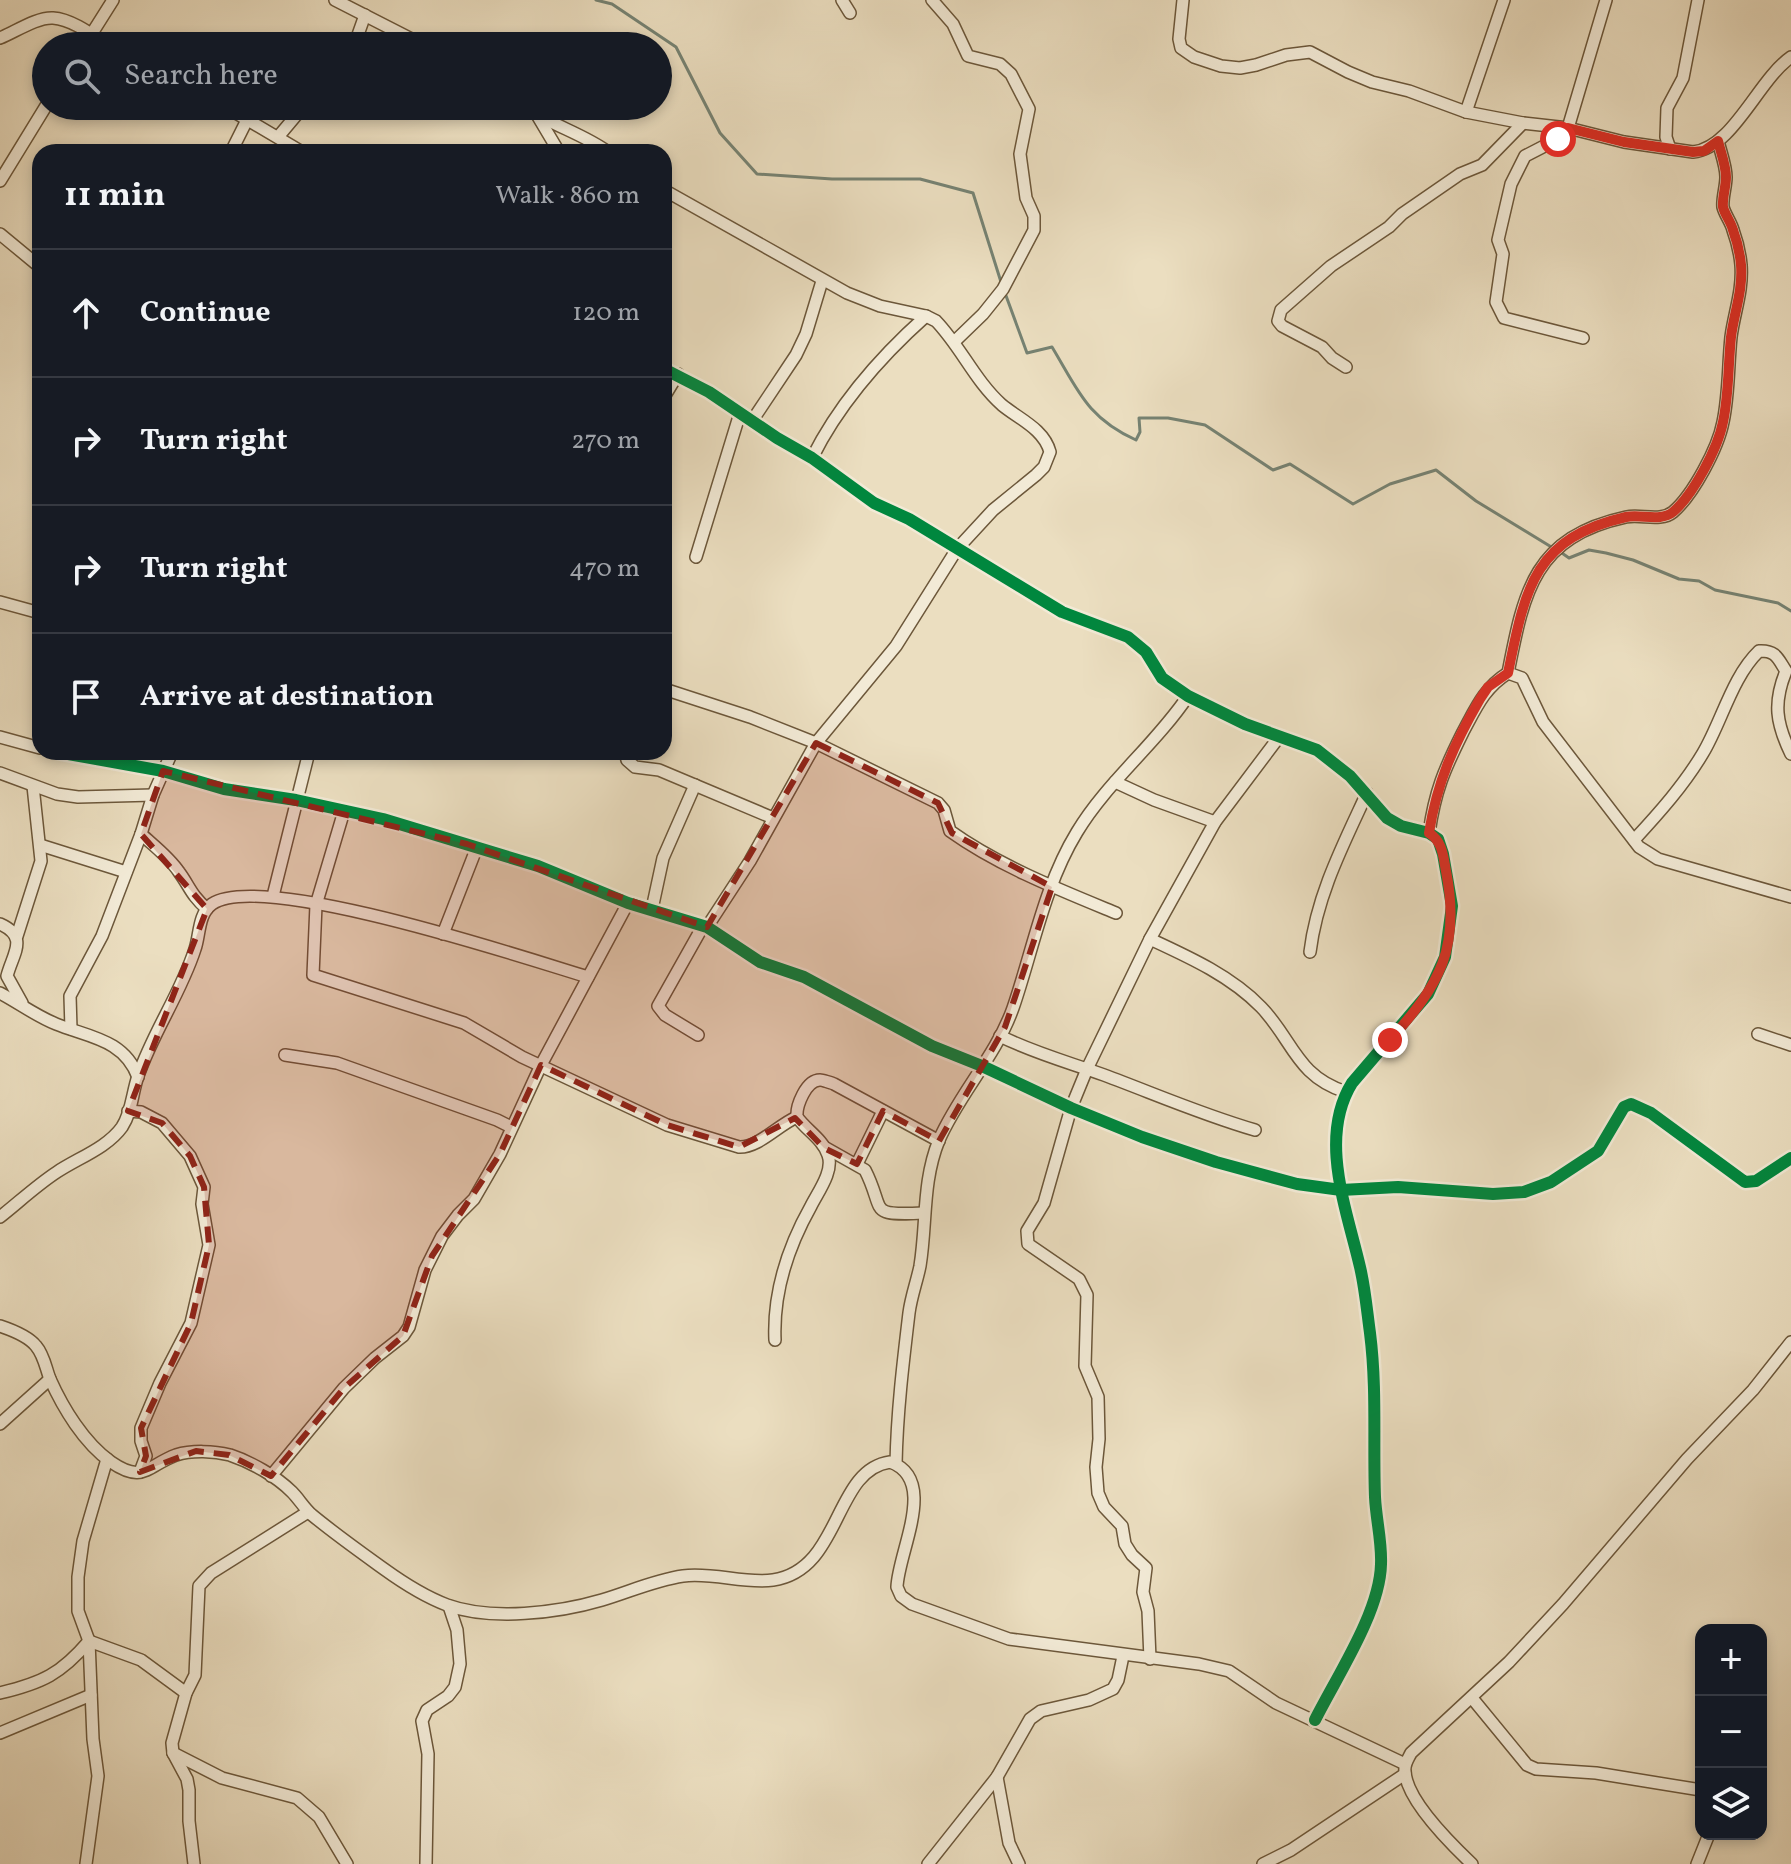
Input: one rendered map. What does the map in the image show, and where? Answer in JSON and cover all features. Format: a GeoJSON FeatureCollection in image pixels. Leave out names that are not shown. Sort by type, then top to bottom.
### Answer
{"type":"FeatureCollection","features":[{"type":"Feature","properties":{"kind":"street"},"geometry":{"type":"LineString","coordinates":[[93,32],[113,0]]}},
{"type":"Feature","properties":{"kind":"street"},"geometry":{"type":"LineString","coordinates":[[335,0],[398,32]]}},
{"type":"Feature","properties":{"kind":"street"},"geometry":{"type":"LineString","coordinates":[[842,0],[850,13]]}},
{"type":"Feature","properties":{"kind":"street"},"geometry":{"type":"LineString","coordinates":[[932,0],[953,24],[968,56],[1000,64],[1011,74],[1029,109],[1020,154],[1026,198],[1034,216],[1034,230],[1003,289],[954,342]]}},
{"type":"Feature","properties":{"kind":"street"},"geometry":{"type":"LineString","coordinates":[[1183,0],[1181,48],[1194,57],[1221,66],[1240,68],[1286,55],[1310,52],[1360,77],[1466,112],[1568,128],[1624,142],[1670,149],[1704,151],[1718,141],[1766,79],[1791,57]]}},
{"type":"Feature","properties":{"kind":"street"},"geometry":{"type":"LineString","coordinates":[[1466,112],[1504,0]]}},
{"type":"Feature","properties":{"kind":"street"},"geometry":{"type":"LineString","coordinates":[[1583,338],[1504,318],[1496,302],[1503,254],[1498,240],[1511,184],[1525,156],[1558,139],[1568,128],[1606,0]]}},
{"type":"Feature","properties":{"kind":"street"},"geometry":{"type":"LineString","coordinates":[[1670,149],[1666,137],[1667,108],[1683,78],[1698,0]]}},
{"type":"Feature","properties":{"kind":"street"},"geometry":{"type":"LineString","coordinates":[[359,32],[365,15]]}},
{"type":"Feature","properties":{"kind":"street"},"geometry":{"type":"LineString","coordinates":[[0,38],[54,18],[87,32]]}},
{"type":"Feature","properties":{"kind":"street"},"geometry":{"type":"LineString","coordinates":[[0,181],[37,120]]}},
{"type":"Feature","properties":{"kind":"street"},"geometry":{"type":"LineString","coordinates":[[235,144],[247,120],[289,144]]}},
{"type":"Feature","properties":{"kind":"street"},"geometry":{"type":"LineString","coordinates":[[278,137],[292,120]]}},
{"type":"Feature","properties":{"kind":"street"},"geometry":{"type":"LineString","coordinates":[[540,120],[554,144]]}},
{"type":"Feature","properties":{"kind":"street"},"geometry":{"type":"LineString","coordinates":[[550,120],[594,144]]}},
{"type":"Feature","properties":{"kind":"street"},"geometry":{"type":"LineString","coordinates":[[1346,367],[1320,345],[1282,326],[1278,321],[1281,310],[1331,266],[1389,227],[1402,214],[1460,174],[1482,165],[1523,123]]}},
{"type":"Feature","properties":{"kind":"street"},"geometry":{"type":"LineString","coordinates":[[1429,833],[1433,803],[1450,756],[1488,687],[1508,673],[1519,618],[1537,572],[1548,555],[1566,540],[1619,519],[1639,514],[1657,517],[1671,513],[1689,493],[1719,435],[1726,401],[1731,336],[1741,294],[1741,264],[1733,230],[1723,207],[1726,175],[1718,141]]}},
{"type":"Feature","properties":{"kind":"street"},"geometry":{"type":"LineString","coordinates":[[672,195],[822,281],[880,306],[936,321],[988,389],[1002,405],[1045,439],[1050,452],[1044,467],[993,510],[957,549],[896,646],[816,743],[750,861],[705,926],[658,1006],[659,1011],[698,1035]]}},
{"type":"Feature","properties":{"kind":"street"},"geometry":{"type":"LineString","coordinates":[[0,234],[32,260]]}},
{"type":"Feature","properties":{"kind":"street"},"geometry":{"type":"LineString","coordinates":[[752,421],[796,355],[806,334],[822,281]]}},
{"type":"Feature","properties":{"kind":"street"},"geometry":{"type":"LineString","coordinates":[[812,458],[856,387],[926,316]]}},
{"type":"Feature","properties":{"kind":"street"},"geometry":{"type":"LineString","coordinates":[[672,372],[812,458],[874,503],[909,519],[1062,612],[1128,637],[1146,652],[1162,678],[1188,696],[1279,737],[1317,750],[1350,776],[1387,818],[1438,839],[1451,894],[1451,925],[1439,976],[1428,994],[1346,1092],[1339,1118],[1336,1153],[1341,1190],[1361,1272],[1371,1336],[1375,1496],[1382,1563],[1375,1600],[1315,1720]]}},
{"type":"Feature","properties":{"kind":"street"},"geometry":{"type":"LineString","coordinates":[[672,384],[678,374]]}},
{"type":"Feature","properties":{"kind":"street"},"geometry":{"type":"LineString","coordinates":[[696,557],[740,413]]}},
{"type":"Feature","properties":{"kind":"street"},"geometry":{"type":"LineString","coordinates":[[0,602],[32,611]]}},
{"type":"Feature","properties":{"kind":"street"},"geometry":{"type":"LineString","coordinates":[[1634,840],[1658,815],[1692,770],[1746,667],[1759,651],[1780,658],[1786,671],[1776,705],[1791,754]]}},
{"type":"Feature","properties":{"kind":"street"},"geometry":{"type":"LineString","coordinates":[[1508,673],[1522,678],[1543,722],[1639,847],[1658,859],[1791,897]]}},
{"type":"Feature","properties":{"kind":"street"},"geometry":{"type":"LineString","coordinates":[[672,692],[816,743],[929,798],[944,810],[950,831],[971,846],[1052,887],[1116,913]]}},
{"type":"Feature","properties":{"kind":"street"},"geometry":{"type":"LineString","coordinates":[[896,1464],[897,1422],[910,1311],[920,1267],[923,1213],[928,1176],[939,1141],[1013,1008],[1062,858],[1077,830],[1188,696]]}},
{"type":"Feature","properties":{"kind":"street"},"geometry":{"type":"LineString","coordinates":[[0,737],[32,746]]}},
{"type":"Feature","properties":{"kind":"street"},"geometry":{"type":"LineString","coordinates":[[1150,1659],[1148,1611],[1143,1592],[1146,1568],[1132,1555],[1125,1544],[1122,1526],[1104,1507],[1098,1493],[1098,1397],[1085,1366],[1085,1287],[1079,1279],[1028,1244],[1027,1231],[1044,1203],[1071,1108],[1087,1069],[1150,939],[1215,822],[1279,737]]}},
{"type":"Feature","properties":{"kind":"street"},"geometry":{"type":"LineString","coordinates":[[102,760],[163,771],[224,789],[296,800],[383,819],[538,866],[628,903],[705,926],[760,962],[804,977],[932,1046],[1071,1108],[1216,1162],[1297,1184],[1341,1190],[1398,1187],[1509,1194],[1536,1189],[1598,1151],[1624,1107],[1631,1104],[1651,1113],[1745,1182],[1756,1181],[1791,1158]]}},
{"type":"Feature","properties":{"kind":"street"},"geometry":{"type":"LineString","coordinates":[[71,1029],[70,996],[102,936],[168,760]]}},
{"type":"Feature","properties":{"kind":"street"},"geometry":{"type":"LineString","coordinates":[[273,896],[307,760]]}},
{"type":"Feature","properties":{"kind":"street"},"geometry":{"type":"LineString","coordinates":[[627,760],[635,767],[651,768],[773,818]]}},
{"type":"Feature","properties":{"kind":"street"},"geometry":{"type":"LineString","coordinates":[[0,773],[33,786],[78,797],[153,795]]}},
{"type":"Feature","properties":{"kind":"street"},"geometry":{"type":"LineString","coordinates":[[1115,782],[1165,805],[1215,822]]}},
{"type":"Feature","properties":{"kind":"street"},"geometry":{"type":"LineString","coordinates":[[652,909],[663,858],[695,785]]}},
{"type":"Feature","properties":{"kind":"street"},"geometry":{"type":"LineString","coordinates":[[25,1007],[7,976],[41,861],[33,786]]}},
{"type":"Feature","properties":{"kind":"street"},"geometry":{"type":"LineString","coordinates":[[1310,952],[1321,899],[1367,793]]}},
{"type":"Feature","properties":{"kind":"street"},"geometry":{"type":"LineString","coordinates":[[344,811],[316,905],[313,975],[464,1023],[541,1065],[667,1125],[739,1147],[748,1148],[797,1117]]}},
{"type":"Feature","properties":{"kind":"street"},"geometry":{"type":"LineString","coordinates":[[141,834],[169,860],[192,895],[207,909]]}},
{"type":"Feature","properties":{"kind":"street"},"geometry":{"type":"LineString","coordinates":[[40,845],[126,872]]}},
{"type":"Feature","properties":{"kind":"street"},"geometry":{"type":"LineString","coordinates":[[443,934],[477,847]]}},
{"type":"Feature","properties":{"kind":"street"},"geometry":{"type":"LineString","coordinates":[[0,1217],[55,1173],[113,1137],[127,1118],[138,1077],[193,954],[200,924],[207,909],[219,901],[273,896],[354,910],[588,977]]}},
{"type":"Feature","properties":{"kind":"street"},"geometry":{"type":"LineString","coordinates":[[271,1476],[344,1388],[403,1336],[409,1327],[432,1256],[448,1227],[474,1199],[500,1154],[541,1065],[628,903]]}},
{"type":"Feature","properties":{"kind":"street"},"geometry":{"type":"LineString","coordinates":[[0,924],[17,936]]}},
{"type":"Feature","properties":{"kind":"street"},"geometry":{"type":"LineString","coordinates":[[1150,939],[1189,957],[1244,991],[1263,1009],[1318,1080],[1346,1092]]}},
{"type":"Feature","properties":{"kind":"street"},"geometry":{"type":"LineString","coordinates":[[0,993],[56,1024],[98,1037],[121,1051],[138,1077]]}},
{"type":"Feature","properties":{"kind":"street"},"geometry":{"type":"LineString","coordinates":[[1758,1034],[1791,1045]]}},
{"type":"Feature","properties":{"kind":"street"},"geometry":{"type":"LineString","coordinates":[[1000,1036],[1048,1058],[1087,1069],[1192,1110],[1255,1130]]}},
{"type":"Feature","properties":{"kind":"street"},"geometry":{"type":"LineString","coordinates":[[285,1055],[337,1063],[511,1127]]}},
{"type":"Feature","properties":{"kind":"street"},"geometry":{"type":"LineString","coordinates":[[775,1340],[774,1313],[778,1289],[803,1220],[827,1175],[829,1156],[797,1117],[797,1107],[812,1082],[819,1079],[845,1089],[939,1141]]}},
{"type":"Feature","properties":{"kind":"street"},"geometry":{"type":"LineString","coordinates":[[128,1111],[141,1112],[162,1123],[190,1156],[204,1187],[202,1204],[209,1245],[191,1323],[141,1428],[146,1456],[140,1472]]}},
{"type":"Feature","properties":{"kind":"street"},"geometry":{"type":"LineString","coordinates":[[857,1164],[883,1111]]}},
{"type":"Feature","properties":{"kind":"street"},"geometry":{"type":"LineString","coordinates":[[824,1148],[865,1170],[877,1206],[882,1211],[923,1213]]}},
{"type":"Feature","properties":{"kind":"street"},"geometry":{"type":"LineString","coordinates":[[0,1326],[25,1337],[37,1347],[50,1379],[78,1427],[107,1459],[122,1469],[149,1471],[179,1454],[196,1451],[229,1455],[271,1476],[293,1494],[308,1512],[391,1574],[449,1606],[489,1612],[540,1612],[600,1601],[643,1586],[686,1576],[770,1581],[786,1577],[810,1560],[824,1543],[864,1473],[878,1463],[896,1464],[908,1474],[914,1486],[915,1504],[897,1577],[901,1596],[912,1604],[1009,1639],[1229,1671],[1276,1703],[1315,1720],[1405,1769],[1441,1834],[1472,1864]]}},
{"type":"Feature","properties":{"kind":"street"},"geometry":{"type":"LineString","coordinates":[[1263,1864],[1291,1850],[1405,1769],[1416,1746],[1472,1698],[1563,1604],[1687,1459],[1753,1390],[1791,1342]]}},
{"type":"Feature","properties":{"kind":"street"},"geometry":{"type":"LineString","coordinates":[[0,1424],[50,1379]]}},
{"type":"Feature","properties":{"kind":"street"},"geometry":{"type":"LineString","coordinates":[[86,1864],[98,1776],[93,1739],[89,1641],[78,1611],[78,1577],[83,1541],[107,1459]]}},
{"type":"Feature","properties":{"kind":"street"},"geometry":{"type":"LineString","coordinates":[[194,1864],[187,1779],[173,1753],[172,1743],[186,1693],[195,1675],[198,1591],[204,1578],[308,1512]]}},
{"type":"Feature","properties":{"kind":"street"},"geometry":{"type":"LineString","coordinates":[[426,1864],[428,1754],[422,1721],[427,1710],[448,1696],[455,1687],[460,1664],[459,1641],[449,1606]]}},
{"type":"Feature","properties":{"kind":"street"},"geometry":{"type":"LineString","coordinates":[[0,1693],[34,1684],[60,1671],[89,1641]]}},
{"type":"Feature","properties":{"kind":"street"},"geometry":{"type":"LineString","coordinates":[[89,1641],[141,1660],[186,1693]]}},
{"type":"Feature","properties":{"kind":"street"},"geometry":{"type":"LineString","coordinates":[[928,1864],[997,1777],[1034,1714],[1089,1700],[1113,1689],[1123,1656]]}},
{"type":"Feature","properties":{"kind":"street"},"geometry":{"type":"LineString","coordinates":[[0,1733],[91,1695]]}},
{"type":"Feature","properties":{"kind":"street"},"geometry":{"type":"LineString","coordinates":[[1472,1698],[1527,1765],[1536,1769],[1596,1773],[1695,1789]]}},
{"type":"Feature","properties":{"kind":"street"},"geometry":{"type":"LineString","coordinates":[[173,1753],[222,1778],[297,1798],[319,1817],[347,1864]]}},
{"type":"Feature","properties":{"kind":"street"},"geometry":{"type":"LineString","coordinates":[[997,1777],[1009,1843],[1019,1864]]}},
{"type":"Feature","properties":{"kind":"street"},"geometry":{"type":"LineString","coordinates":[[1697,1864],[1707,1840]]}},
{"type":"Feature","properties":{"kind":"highlighted area"},"geometry":{"type":"Polygon","coordinates":[[[816,743],[938,803],[952,833],[1052,887],[1005,1027],[939,1141],[883,1111],[857,1164],[824,1148],[795,1118],[739,1147],[667,1125],[541,1065],[500,1154],[432,1256],[403,1336],[344,1388],[271,1476],[229,1455],[196,1451],[140,1472],[146,1456],[141,1428],[191,1323],[209,1245],[204,1187],[190,1156],[162,1123],[128,1111],[207,909],[141,834],[163,771],[467,844],[707,927],[816,743]]]}},
{"type":"Feature","properties":{"kind":"waterway"},"geometry":{"type":"LineString","coordinates":[[596,0],[612,4],[654,32]]}},
{"type":"Feature","properties":{"kind":"waterway"},"geometry":{"type":"LineString","coordinates":[[672,44],[720,133],[757,174],[832,179],[920,179],[973,193],[1001,282]]}},
{"type":"Feature","properties":{"kind":"waterway"},"geometry":{"type":"LineString","coordinates":[[1005,293],[1027,353],[1052,347],[1085,401],[1106,422],[1136,440],[1140,432],[1139,418],[1168,418],[1205,425],[1273,470],[1290,464],[1353,504],[1390,484],[1436,470],[1476,501],[1553,548]]}},
{"type":"Feature","properties":{"kind":"waterway"},"geometry":{"type":"LineString","coordinates":[[1559,551],[1569,558],[1589,550],[1606,553],[1633,560],[1679,579],[1699,581],[1715,590],[1778,603],[1791,611]]}},
{"type":"Feature","properties":{"kind":"cycle path"},"geometry":{"type":"LineString","coordinates":[[672,373],[709,392],[812,458],[874,503],[909,519],[1062,612],[1128,637],[1146,652],[1162,678],[1188,696],[1245,724],[1317,750],[1350,776],[1387,818],[1438,839],[1452,906],[1445,957],[1428,994],[1352,1083],[1342,1104],[1337,1127],[1338,1174],[1362,1275],[1372,1354],[1375,1497],[1381,1564],[1379,1583],[1365,1623],[1315,1720]]}},
{"type":"Feature","properties":{"kind":"cycle path"},"geometry":{"type":"LineString","coordinates":[[102,760],[163,771],[224,789],[296,800],[383,819],[538,866],[628,903],[707,927],[760,962],[804,977],[932,1046],[1071,1108],[1216,1162],[1297,1184],[1341,1190],[1398,1187],[1493,1194],[1524,1192],[1551,1182],[1598,1151],[1624,1107],[1631,1104],[1651,1113],[1745,1182],[1756,1181],[1791,1158]]}},
{"type":"Feature","properties":{"kind":"route"},"geometry":{"type":"LineString","coordinates":[[1390,1040],[1428,994],[1439,976],[1445,957],[1451,925],[1451,894],[1441,847],[1438,839],[1429,833],[1439,782],[1480,699],[1488,687],[1508,673],[1519,618],[1537,572],[1548,555],[1566,540],[1619,519],[1639,514],[1657,517],[1671,513],[1689,493],[1723,425],[1731,336],[1741,294],[1741,264],[1733,230],[1723,207],[1726,175],[1718,141],[1704,151],[1693,152],[1624,142],[1568,128],[1558,139]]}}]}
